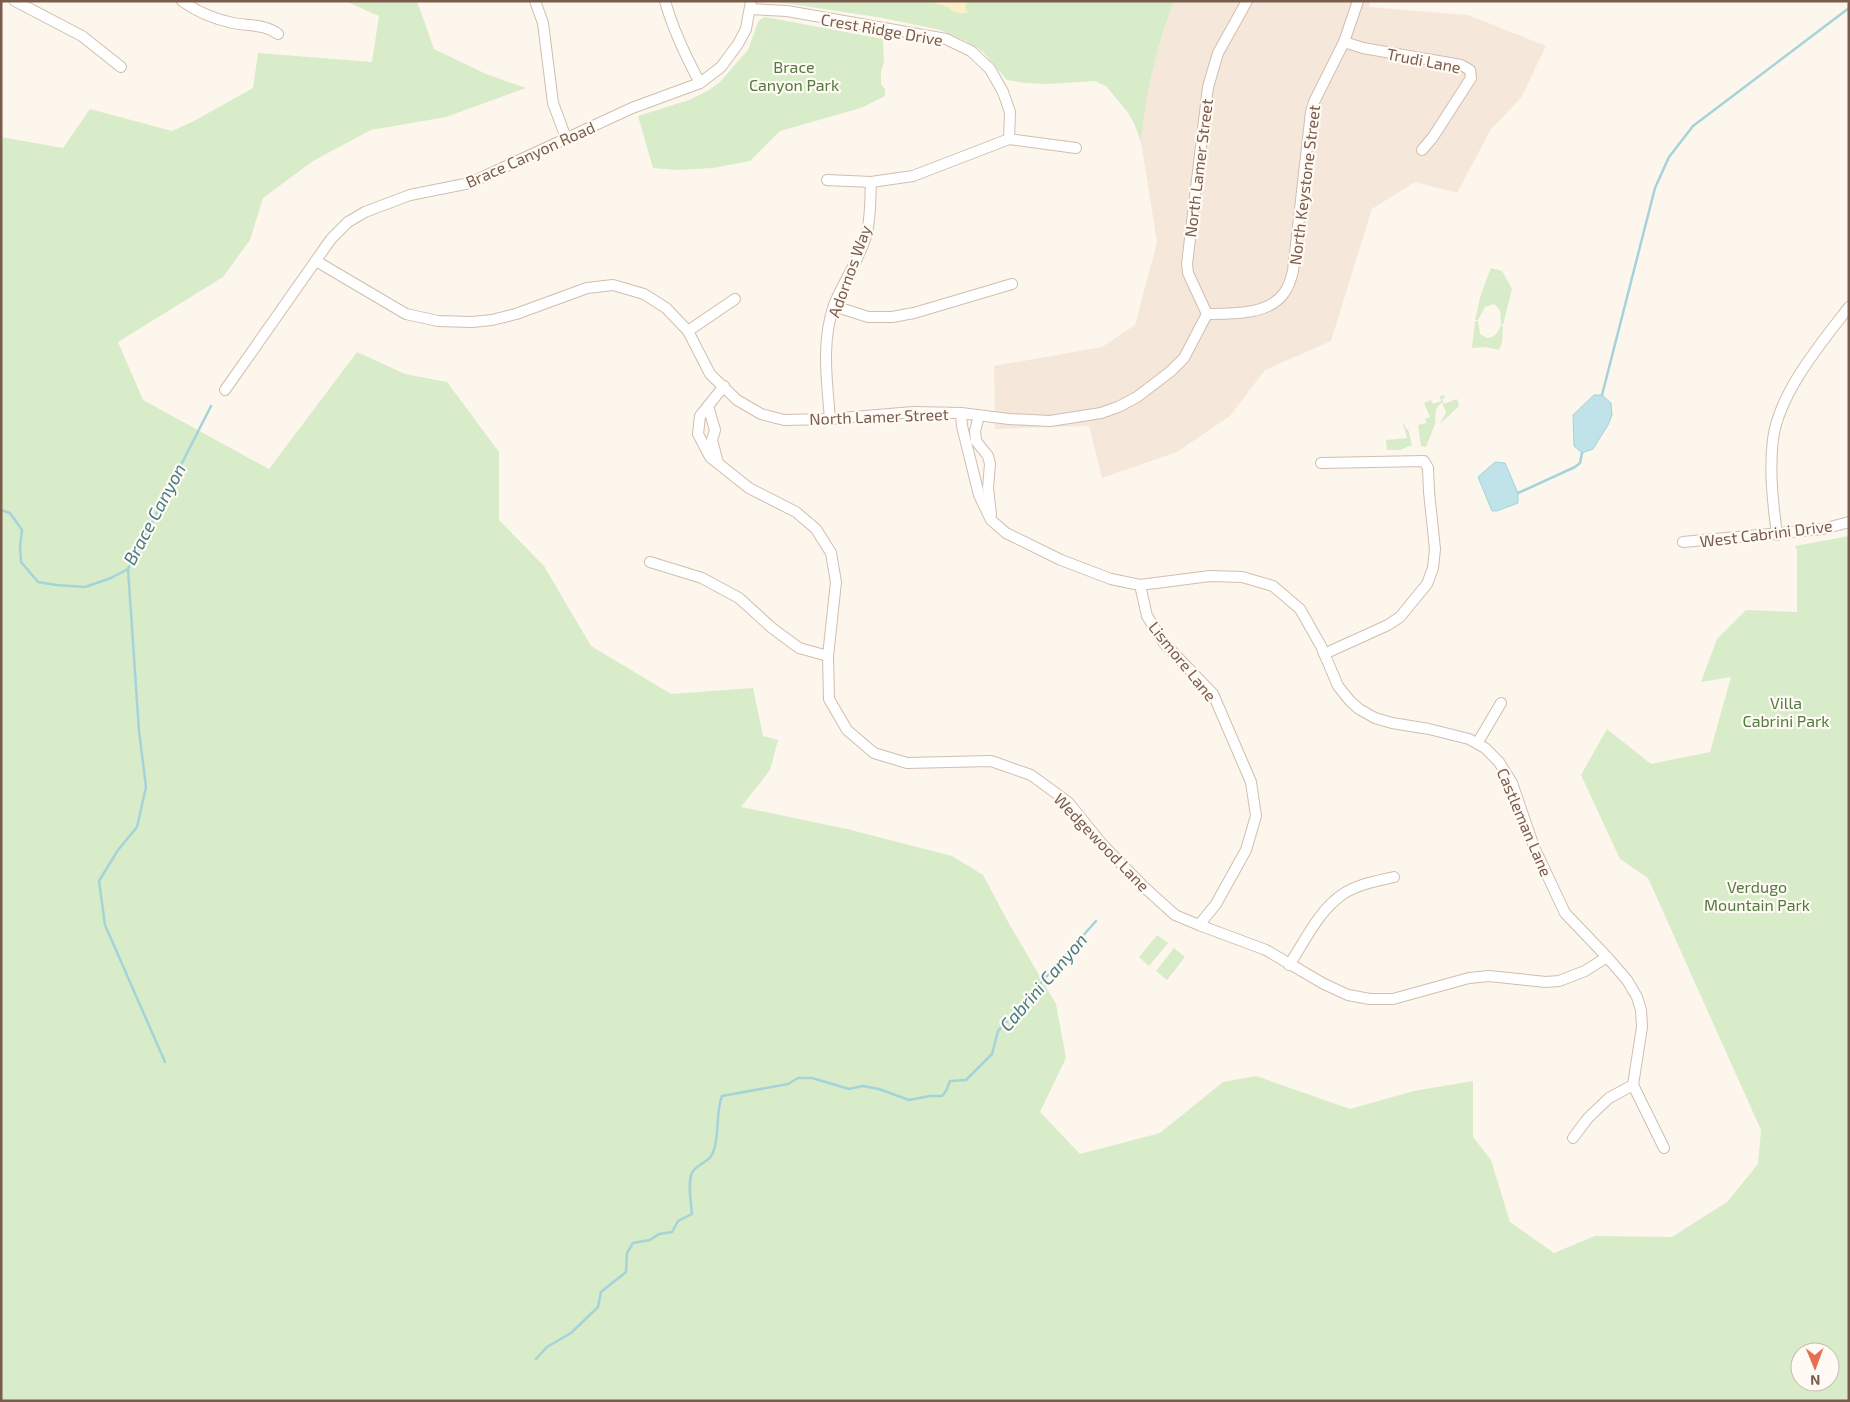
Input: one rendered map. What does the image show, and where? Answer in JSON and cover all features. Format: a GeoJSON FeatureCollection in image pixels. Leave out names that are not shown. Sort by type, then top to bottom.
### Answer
{"type":"FeatureCollection","features":[{"type":"Feature","properties":{"kind":"street"},"geometry":{"type":"LineString","coordinates":[[15,1],[82,36],[121,67]]}},
{"type":"Feature","properties":{"kind":"street"},"geometry":{"type":"LineString","coordinates":[[182,1],[211,17],[230,22],[263,26],[278,34]]}},
{"type":"Feature","properties":{"kind":"street"},"geometry":{"type":"LineString","coordinates":[[535,1],[543,23],[553,103],[566,138]]}},
{"type":"Feature","properties":{"kind":"street"},"geometry":{"type":"LineString","coordinates":[[665,1],[669,16],[700,83]]}},
{"type":"Feature","properties":{"kind":"street","name":"North Lamer Street"},"geometry":{"type":"LineString","coordinates":[[316,261],[406,314],[438,321],[472,322],[492,320],[516,314],[587,288],[614,285],[644,294],[666,308],[688,331],[710,374],[737,400],[761,414],[784,420],[830,419],[913,412],[961,413],[1050,421],[1101,414],[1137,397],[1178,364],[1190,347],[1207,314],[1188,273],[1187,264],[1208,87],[1218,53],[1246,1]]}},
{"type":"Feature","properties":{"kind":"street","name":"North Keystone Street"},"geometry":{"type":"LineString","coordinates":[[1207,314],[1254,312],[1283,295],[1289,284],[1294,272],[1311,112],[1314,102],[1344,42],[1358,1]]}},
{"type":"Feature","properties":{"kind":"street","name":"Brace Canyon Road"},"geometry":{"type":"LineString","coordinates":[[225,390],[331,239],[348,222],[365,212],[410,195],[470,183],[632,108],[700,83],[721,67],[738,44],[746,29],[750,5]]}},
{"type":"Feature","properties":{"kind":"street","name":"Crest Ridge Drive"},"geometry":{"type":"LineString","coordinates":[[750,5],[946,39],[971,51],[990,69],[1003,92],[1010,112],[1009,140]]}},
{"type":"Feature","properties":{"kind":"street","name":"Trudi Lane"},"geometry":{"type":"LineString","coordinates":[[1344,42],[1363,48],[1461,65],[1470,70],[1471,78],[1433,137],[1422,150]]}},
{"type":"Feature","properties":{"kind":"street"},"geometry":{"type":"LineString","coordinates":[[827,180],[871,182],[913,176],[1009,140],[1076,148]]}},
{"type":"Feature","properties":{"kind":"street","name":"Adornos Way"},"geometry":{"type":"LineString","coordinates":[[830,419],[825,364],[827,336],[834,306],[866,236],[870,212],[871,182]]}},
{"type":"Feature","properties":{"kind":"street"},"geometry":{"type":"LineString","coordinates":[[834,306],[868,317],[892,317],[914,313],[1012,284]]}},
{"type":"Feature","properties":{"kind":"street"},"geometry":{"type":"LineString","coordinates":[[688,331],[736,299]]}},
{"type":"Feature","properties":{"kind":"street"},"geometry":{"type":"LineString","coordinates":[[1777,535],[1771,475],[1773,438],[1780,415],[1792,386],[1819,346],[1849,307]]}},
{"type":"Feature","properties":{"kind":"street","name":"Wedgewood Lane"},"geometry":{"type":"LineString","coordinates":[[724,386],[700,416],[698,434],[710,457],[749,488],[796,512],[816,529],[831,552],[836,582],[828,656],[829,700],[847,730],[874,753],[907,763],[991,761],[1031,775],[1068,802],[1102,844],[1144,887],[1175,915],[1266,950],[1324,984],[1348,995],[1370,999],[1392,999],[1469,978],[1489,976],[1546,982],[1558,981],[1585,971],[1607,956]]}},
{"type":"Feature","properties":{"kind":"street"},"geometry":{"type":"LineString","coordinates":[[708,406],[715,430],[712,440],[718,463]]}},
{"type":"Feature","properties":{"kind":"street","name":"Castleman Lane"},"geometry":{"type":"LineString","coordinates":[[961,413],[962,426],[979,494],[991,520],[1006,534],[1061,560],[1111,579],[1140,585],[1210,576],[1242,577],[1273,586],[1300,609],[1324,654],[1338,686],[1359,710],[1375,718],[1392,723],[1428,729],[1478,742],[1499,762],[1512,783],[1534,847],[1564,913],[1607,956],[1627,980],[1637,997],[1641,1010],[1642,1027],[1633,1085]]}},
{"type":"Feature","properties":{"kind":"street"},"geometry":{"type":"LineString","coordinates":[[979,416],[975,431],[976,441],[988,456],[990,464],[988,488],[991,520]]}},
{"type":"Feature","properties":{"kind":"street"},"geometry":{"type":"LineString","coordinates":[[1321,463],[1421,460],[1427,464],[1428,468],[1429,492],[1435,532],[1433,568],[1427,584],[1410,607],[1394,621],[1324,654]]}},
{"type":"Feature","properties":{"kind":"street","name":"West Cabrini Drive"},"geometry":{"type":"LineString","coordinates":[[1683,542],[1777,535],[1823,529],[1849,522]]}},
{"type":"Feature","properties":{"kind":"street"},"geometry":{"type":"LineString","coordinates":[[650,562],[702,578],[739,598],[772,628],[799,648],[828,656]]}},
{"type":"Feature","properties":{"kind":"street","name":"Lismore Lane"},"geometry":{"type":"LineString","coordinates":[[1140,585],[1147,616],[1164,643],[1213,694],[1251,782],[1256,816],[1246,850],[1216,904],[1199,925]]}},
{"type":"Feature","properties":{"kind":"street"},"geometry":{"type":"LineString","coordinates":[[1478,742],[1501,703]]}},
{"type":"Feature","properties":{"kind":"street"},"geometry":{"type":"LineString","coordinates":[[1289,964],[1326,910],[1343,894],[1365,884],[1394,877]]}},
{"type":"Feature","properties":{"kind":"street"},"geometry":{"type":"LineString","coordinates":[[1574,1138],[1588,1118],[1609,1098],[1633,1085],[1664,1148]]}},
{"type":"Feature","properties":{"kind":"shaded area"},"geometry":{"type":"Polygon","coordinates":[[[1174,1],[1371,1],[1369,7],[1468,15],[1546,46],[1521,98],[1491,129],[1457,193],[1415,182],[1372,209],[1331,341],[1265,370],[1230,416],[1177,452],[1102,478],[1089,426],[995,429],[994,366],[1102,347],[1135,325],[1157,242],[1141,142],[1144,110],[1149,80],[1174,1]]]}},
{"type":"Feature","properties":{"kind":"green space"},"geometry":{"type":"Polygon","coordinates":[[[345,1],[417,1],[434,49],[486,74],[526,88],[446,117],[371,130],[313,161],[263,198],[250,240],[223,277],[118,342],[143,400],[269,469],[357,352],[405,374],[447,382],[499,452],[499,520],[544,566],[591,646],[671,694],[753,688],[763,736],[778,740],[770,770],[741,807],[847,829],[952,856],[983,875],[1056,1004],[1066,1058],[1040,1112],[1080,1154],[1160,1133],[1223,1082],[1256,1076],[1350,1109],[1414,1091],[1473,1081],[1473,1137],[1491,1160],[1510,1222],[1554,1253],[1595,1236],[1672,1237],[1727,1202],[1758,1164],[1761,1130],[1648,878],[1620,859],[1581,775],[1607,729],[1651,764],[1710,752],[1731,677],[1701,682],[1717,639],[1746,610],[1797,612],[1797,550],[1795,546],[1849,536],[1849,1401],[1,1401],[1,137],[63,148],[90,109],[172,131],[253,88],[258,53],[372,62],[379,16],[345,1]]]}},
{"type":"Feature","properties":{"kind":"green space","name":"Brace Canyon Park"},"geometry":{"type":"Polygon","coordinates":[[[771,1],[1174,1],[1153,70],[1141,142],[1134,123],[1126,110],[1106,86],[1095,81],[1047,84],[1007,80],[983,52],[966,41],[940,30],[883,18],[771,1]]]}},
{"type":"Feature","properties":{"kind":"green space","name":"Brace Canyon Park"},"geometry":{"type":"Polygon","coordinates":[[[765,17],[883,39],[884,61],[881,72],[881,84],[885,89],[885,96],[861,108],[780,131],[750,161],[713,168],[677,170],[653,168],[638,116],[689,100],[719,83],[748,50],[758,22],[765,17]]]}},
{"type":"Feature","properties":{"kind":"green space"},"geometry":{"type":"Polygon","coordinates":[[[1491,268],[1502,271],[1512,289],[1503,325],[1501,324],[1500,310],[1494,304],[1485,307],[1478,320],[1475,320],[1481,294],[1491,268]]]}},
{"type":"Feature","properties":{"kind":"green space"},"geometry":{"type":"Polygon","coordinates":[[[1475,321],[1478,321],[1480,334],[1487,338],[1494,336],[1501,325],[1503,326],[1502,342],[1499,350],[1485,347],[1472,348],[1475,321]]]}},
{"type":"Feature","properties":{"kind":"green space"},"geometry":{"type":"Polygon","coordinates":[[[1444,395],[1445,398],[1442,399],[1444,404],[1457,399],[1459,406],[1440,424],[1446,412],[1442,402],[1436,409],[1435,424],[1426,447],[1421,446],[1418,425],[1427,423],[1425,419],[1430,417],[1424,403],[1431,400],[1433,404],[1441,401],[1440,396],[1444,395]]]}},
{"type":"Feature","properties":{"kind":"green space"},"geometry":{"type":"Polygon","coordinates":[[[1404,423],[1406,429],[1408,429],[1412,445],[1400,450],[1387,450],[1386,440],[1407,438],[1404,423]]]}},
{"type":"Feature","properties":{"kind":"green space"},"geometry":{"type":"Polygon","coordinates":[[[1157,935],[1168,943],[1149,966],[1139,957],[1157,935]]]}},
{"type":"Feature","properties":{"kind":"green space"},"geometry":{"type":"Polygon","coordinates":[[[1174,948],[1185,957],[1167,980],[1156,971],[1174,948]]]}},
{"type":"Feature","properties":{"kind":"sand"},"geometry":{"type":"Polygon","coordinates":[[[931,1],[967,1],[965,7],[968,12],[958,13],[946,6],[931,1]]]}},
{"type":"Feature","properties":{"kind":"water"},"geometry":{"type":"Polygon","coordinates":[[[1594,395],[1602,395],[1611,403],[1612,415],[1593,449],[1582,453],[1574,446],[1573,415],[1594,395]]]}},
{"type":"Feature","properties":{"kind":"water"},"geometry":{"type":"Polygon","coordinates":[[[1495,462],[1505,463],[1518,493],[1518,503],[1492,511],[1478,477],[1495,462]]]}},
{"type":"Feature","properties":{"kind":"waterway"},"geometry":{"type":"LineString","coordinates":[[1602,395],[1655,188],[1669,157],[1693,126],[1849,8]]}},
{"type":"Feature","properties":{"kind":"waterway","name":"Brace Canyon"},"geometry":{"type":"LineString","coordinates":[[1,510],[10,513],[22,530],[21,562],[38,582],[85,587],[111,578],[128,569],[211,406]]}},
{"type":"Feature","properties":{"kind":"waterway"},"geometry":{"type":"LineString","coordinates":[[1518,493],[1575,467],[1580,463],[1582,453]]}},
{"type":"Feature","properties":{"kind":"waterway"},"geometry":{"type":"LineString","coordinates":[[128,569],[139,731],[146,787],[137,827],[118,850],[99,881],[105,925],[165,1062]]}},
{"type":"Feature","properties":{"kind":"waterway","name":"Cabrini Canyon"},"geometry":{"type":"LineString","coordinates":[[536,1359],[547,1347],[571,1333],[598,1307],[601,1292],[626,1272],[627,1253],[633,1243],[650,1240],[659,1234],[672,1232],[678,1221],[692,1214],[691,1175],[696,1168],[709,1159],[713,1152],[722,1096],[788,1084],[798,1078],[812,1078],[849,1089],[863,1086],[879,1089],[909,1100],[942,1096],[950,1081],[966,1080],[992,1054],[998,1031],[1096,921]]}},
{"type":"Feature","properties":{"kind":"park label","name":"Villa Cabrini Park"},"geometry":{"type":"Point","coordinates":[1786,711]}},
{"type":"Feature","properties":{"kind":"park label","name":"Verdugo Mountain Park"},"geometry":{"type":"Point","coordinates":[1757,895]}}]}
